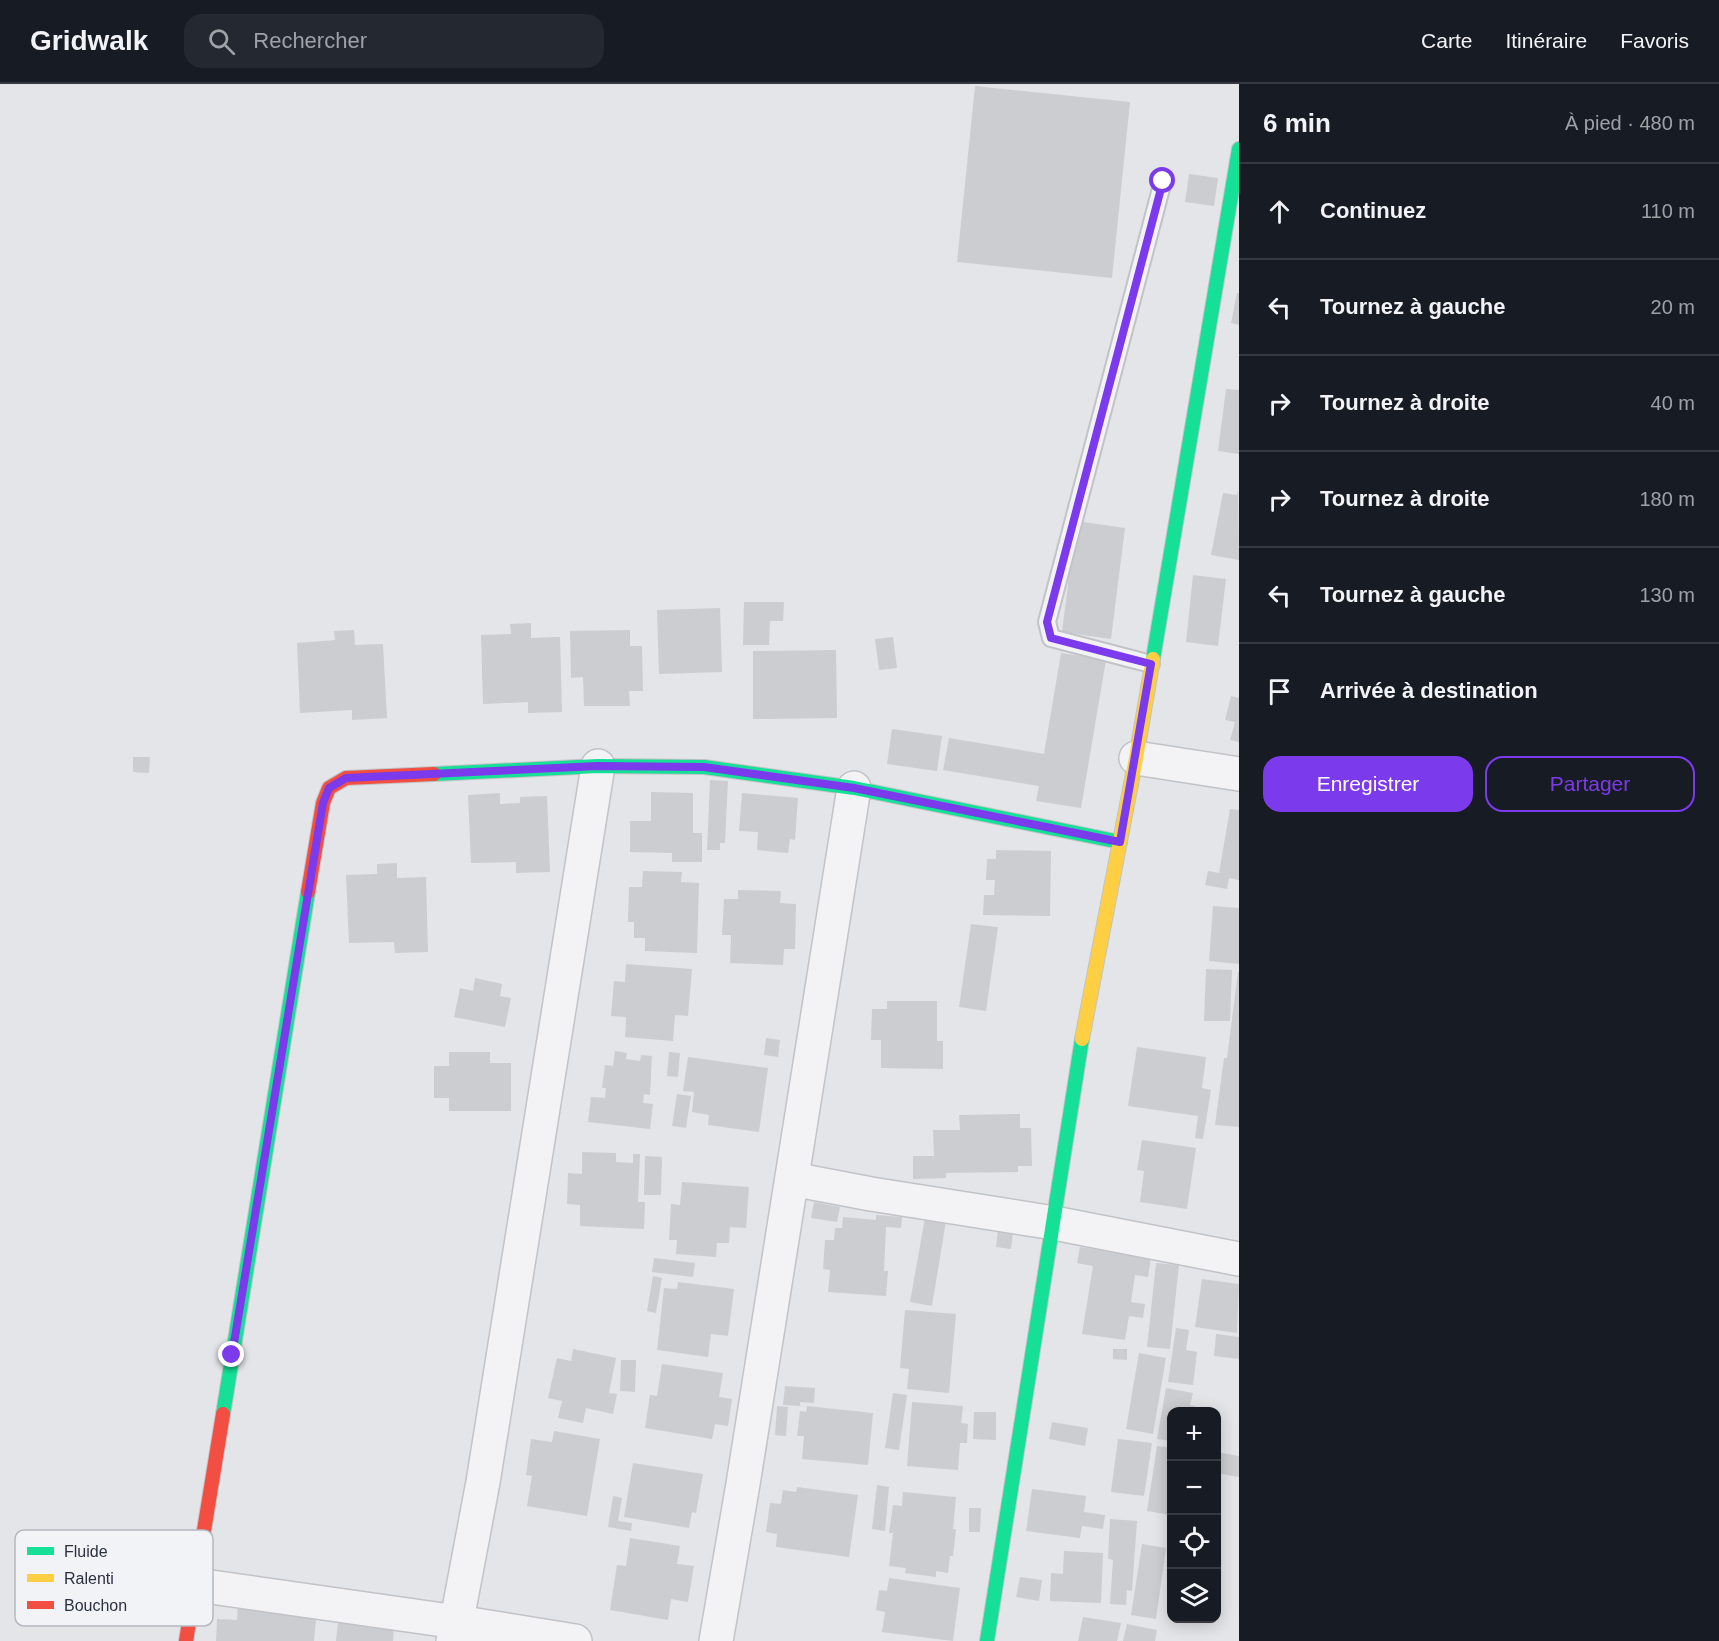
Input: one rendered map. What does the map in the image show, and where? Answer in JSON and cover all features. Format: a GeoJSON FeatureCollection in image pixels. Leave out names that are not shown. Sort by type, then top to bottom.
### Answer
{"type":"FeatureCollection","features":[{"type":"Feature","properties":{"kind":"street"},"geometry":{"type":"LineString","coordinates":[[987,1641],[1080,1052],[1136,758],[1239,149]]}},
{"type":"Feature","properties":{"kind":"street"},"geometry":{"type":"LineString","coordinates":[[1136,758],[1239,774]]}},
{"type":"Feature","properties":{"kind":"street"},"geometry":{"type":"LineString","coordinates":[[205,1530],[321,815],[329,788],[346,778],[598,766],[704,767],[854,788],[1120,842]]}},
{"type":"Feature","properties":{"kind":"street"},"geometry":{"type":"LineString","coordinates":[[455,1631],[483,1482],[598,766]]}},
{"type":"Feature","properties":{"kind":"street"},"geometry":{"type":"LineString","coordinates":[[716,1641],[854,788]]}},
{"type":"Feature","properties":{"kind":"street"},"geometry":{"type":"LineString","coordinates":[[792,1179],[1054,1223],[1239,1259]]}},
{"type":"Feature","properties":{"kind":"street"},"geometry":{"type":"LineString","coordinates":[[213,1588],[455,1631],[575,1641]]}},
{"type":"Feature","properties":{"kind":"street"},"geometry":{"type":"LineString","coordinates":[[186,1641],[189,1626]]}},
{"type":"Feature","properties":{"kind":"lane"},"geometry":{"type":"LineString","coordinates":[[1151,664],[1051,638],[1047,622],[1163,181]]}},
{"type":"Feature","properties":{"kind":"building"},"geometry":{"type":"Polygon","coordinates":[[[975,86],[1130,102],[1112,278],[957,262],[975,86]]]}},
{"type":"Feature","properties":{"kind":"building"},"geometry":{"type":"Polygon","coordinates":[[[1189,174],[1218,178],[1214,206],[1185,202],[1189,174]]]}},
{"type":"Feature","properties":{"kind":"building"},"geometry":{"type":"Polygon","coordinates":[[[1237,293],[1239,293],[1239,325],[1231,323],[1237,293]]]}},
{"type":"Feature","properties":{"kind":"building"},"geometry":{"type":"Polygon","coordinates":[[[1226,389],[1239,390],[1239,454],[1218,451],[1226,389]]]}},
{"type":"Feature","properties":{"kind":"building"},"geometry":{"type":"Polygon","coordinates":[[[1238,489],[1239,560],[1211,555],[1223,493],[1237,495],[1238,489]]]}},
{"type":"Feature","properties":{"kind":"building"},"geometry":{"type":"Polygon","coordinates":[[[1076,521],[1125,528],[1111,639],[1062,632],[1076,521]]]}},
{"type":"Feature","properties":{"kind":"building"},"geometry":{"type":"Polygon","coordinates":[[[1193,575],[1226,579],[1218,646],[1186,642],[1193,575]]]}},
{"type":"Feature","properties":{"kind":"building"},"geometry":{"type":"Polygon","coordinates":[[[744,602],[784,602],[783,621],[770,621],[769,645],[743,645],[744,602]]]}},
{"type":"Feature","properties":{"kind":"building"},"geometry":{"type":"Polygon","coordinates":[[[720,608],[722,672],[659,674],[657,610],[720,608]]]}},
{"type":"Feature","properties":{"kind":"building"},"geometry":{"type":"Polygon","coordinates":[[[531,623],[531,638],[560,637],[562,712],[528,713],[528,702],[483,704],[481,635],[511,634],[510,624],[531,623]]]}},
{"type":"Feature","properties":{"kind":"building"},"geometry":{"type":"Polygon","coordinates":[[[354,630],[355,645],[383,644],[387,718],[352,720],[352,710],[300,713],[297,643],[335,640],[334,631],[354,630]]]}},
{"type":"Feature","properties":{"kind":"building"},"geometry":{"type":"Polygon","coordinates":[[[630,630],[630,646],[642,646],[643,691],[629,691],[630,706],[584,706],[583,677],[571,678],[570,631],[630,630]]]}},
{"type":"Feature","properties":{"kind":"building"},"geometry":{"type":"Polygon","coordinates":[[[893,637],[897,668],[879,670],[875,639],[893,637]]]}},
{"type":"Feature","properties":{"kind":"building"},"geometry":{"type":"Polygon","coordinates":[[[836,650],[837,718],[753,719],[753,651],[836,650]]]}},
{"type":"Feature","properties":{"kind":"building"},"geometry":{"type":"Polygon","coordinates":[[[1061,653],[1106,660],[1081,808],[1036,801],[1039,786],[943,770],[949,738],[1044,754],[1061,653]]]}},
{"type":"Feature","properties":{"kind":"building"},"geometry":{"type":"Polygon","coordinates":[[[1231,696],[1239,698],[1239,742],[1230,740],[1235,722],[1225,720],[1231,696]]]}},
{"type":"Feature","properties":{"kind":"building"},"geometry":{"type":"Polygon","coordinates":[[[892,729],[942,736],[937,771],[887,764],[892,729]]]}},
{"type":"Feature","properties":{"kind":"building"},"geometry":{"type":"Polygon","coordinates":[[[133,757],[150,757],[149,773],[133,772],[133,757]]]}},
{"type":"Feature","properties":{"kind":"building"},"geometry":{"type":"Polygon","coordinates":[[[710,780],[728,781],[725,843],[720,843],[720,850],[707,850],[710,780]]]}},
{"type":"Feature","properties":{"kind":"building"},"geometry":{"type":"Polygon","coordinates":[[[651,792],[693,793],[693,833],[702,833],[702,862],[672,862],[672,853],[630,852],[630,821],[651,821],[651,792]]]}},
{"type":"Feature","properties":{"kind":"building"},"geometry":{"type":"Polygon","coordinates":[[[500,793],[500,804],[520,803],[520,797],[547,796],[550,872],[516,873],[516,862],[471,863],[468,795],[500,793]]]}},
{"type":"Feature","properties":{"kind":"building"},"geometry":{"type":"Polygon","coordinates":[[[742,793],[798,798],[795,840],[790,839],[788,853],[757,850],[758,832],[739,831],[742,793]]]}},
{"type":"Feature","properties":{"kind":"building"},"geometry":{"type":"Polygon","coordinates":[[[1230,809],[1239,810],[1239,880],[1229,878],[1227,889],[1205,885],[1208,871],[1219,873],[1230,809]]]}},
{"type":"Feature","properties":{"kind":"building"},"geometry":{"type":"Polygon","coordinates":[[[996,850],[1051,851],[1050,916],[983,915],[984,895],[994,895],[995,880],[986,880],[987,859],[996,859],[996,850]]]}},
{"type":"Feature","properties":{"kind":"building"},"geometry":{"type":"Polygon","coordinates":[[[397,863],[397,878],[426,877],[428,952],[395,953],[394,942],[349,943],[346,875],[377,874],[377,864],[397,863]]]}},
{"type":"Feature","properties":{"kind":"building"},"geometry":{"type":"Polygon","coordinates":[[[643,871],[682,872],[681,882],[699,883],[697,953],[645,951],[645,938],[634,938],[634,922],[628,922],[629,887],[642,887],[643,871]]]}},
{"type":"Feature","properties":{"kind":"building"},"geometry":{"type":"Polygon","coordinates":[[[738,890],[781,891],[780,903],[796,904],[795,949],[784,949],[783,965],[730,963],[731,935],[722,935],[724,899],[738,899],[738,890]]]}},
{"type":"Feature","properties":{"kind":"building"},"geometry":{"type":"Polygon","coordinates":[[[1213,906],[1239,908],[1239,964],[1209,961],[1213,906]]]}},
{"type":"Feature","properties":{"kind":"building"},"geometry":{"type":"Polygon","coordinates":[[[971,924],[998,927],[986,1011],[959,1007],[971,924]]]}},
{"type":"Feature","properties":{"kind":"building"},"geometry":{"type":"Polygon","coordinates":[[[626,964],[692,969],[688,1016],[675,1015],[673,1041],[625,1037],[626,1017],[611,1016],[614,981],[625,982],[626,964]]]}},
{"type":"Feature","properties":{"kind":"building"},"geometry":{"type":"Polygon","coordinates":[[[1206,969],[1232,970],[1230,1021],[1204,1021],[1206,969]]]}},
{"type":"Feature","properties":{"kind":"building"},"geometry":{"type":"Polygon","coordinates":[[[1238,972],[1239,1127],[1215,1125],[1224,1058],[1227,1058],[1238,972]]]}},
{"type":"Feature","properties":{"kind":"building"},"geometry":{"type":"Polygon","coordinates":[[[475,978],[502,984],[500,996],[511,998],[505,1027],[454,1017],[460,988],[473,991],[475,978]]]}},
{"type":"Feature","properties":{"kind":"building"},"geometry":{"type":"Polygon","coordinates":[[[887,1001],[937,1001],[937,1041],[943,1041],[943,1069],[881,1068],[881,1040],[871,1040],[872,1009],[887,1009],[887,1001]]]}},
{"type":"Feature","properties":{"kind":"building"},"geometry":{"type":"Polygon","coordinates":[[[766,1038],[780,1040],[778,1057],[764,1055],[766,1038]]]}},
{"type":"Feature","properties":{"kind":"building"},"geometry":{"type":"Polygon","coordinates":[[[1137,1047],[1206,1057],[1202,1088],[1211,1090],[1203,1139],[1195,1138],[1198,1116],[1128,1106],[1137,1047]]]}},
{"type":"Feature","properties":{"kind":"building"},"geometry":{"type":"Polygon","coordinates":[[[615,1051],[627,1053],[626,1059],[640,1061],[641,1055],[652,1056],[650,1095],[644,1094],[643,1103],[653,1104],[650,1129],[588,1122],[591,1097],[605,1098],[606,1088],[602,1088],[605,1065],[613,1066],[615,1051]]]}},
{"type":"Feature","properties":{"kind":"building"},"geometry":{"type":"Polygon","coordinates":[[[449,1052],[490,1052],[490,1063],[511,1063],[511,1111],[449,1111],[449,1098],[434,1098],[434,1066],[449,1066],[449,1052]]]}},
{"type":"Feature","properties":{"kind":"building"},"geometry":{"type":"Polygon","coordinates":[[[669,1052],[680,1053],[678,1077],[667,1076],[669,1052]]]}},
{"type":"Feature","properties":{"kind":"building"},"geometry":{"type":"Polygon","coordinates":[[[688,1057],[768,1068],[759,1132],[708,1125],[709,1115],[692,1112],[694,1092],[683,1091],[688,1057]]]}},
{"type":"Feature","properties":{"kind":"building"},"geometry":{"type":"Polygon","coordinates":[[[677,1094],[691,1096],[686,1128],[672,1126],[677,1094]]]}},
{"type":"Feature","properties":{"kind":"building"},"geometry":{"type":"Polygon","coordinates":[[[1020,1114],[1020,1128],[1031,1128],[1032,1166],[1018,1166],[1018,1172],[946,1173],[946,1178],[913,1179],[913,1156],[934,1156],[933,1130],[960,1130],[959,1115],[1020,1114]]]}},
{"type":"Feature","properties":{"kind":"building"},"geometry":{"type":"Polygon","coordinates":[[[1142,1140],[1196,1148],[1187,1209],[1140,1202],[1144,1171],[1137,1170],[1142,1140]]]}},
{"type":"Feature","properties":{"kind":"building"},"geometry":{"type":"Polygon","coordinates":[[[582,1152],[616,1153],[616,1162],[633,1163],[633,1154],[640,1154],[638,1202],[645,1202],[644,1229],[580,1226],[580,1205],[567,1204],[568,1173],[582,1174],[582,1152]]]}},
{"type":"Feature","properties":{"kind":"building"},"geometry":{"type":"Polygon","coordinates":[[[645,1156],[662,1157],[661,1195],[644,1195],[645,1156]]]}},
{"type":"Feature","properties":{"kind":"building"},"geometry":{"type":"Polygon","coordinates":[[[682,1182],[749,1187],[746,1228],[730,1227],[729,1243],[717,1243],[716,1257],[676,1254],[677,1240],[669,1240],[671,1204],[680,1205],[682,1182]]]}},
{"type":"Feature","properties":{"kind":"building"},"geometry":{"type":"Polygon","coordinates":[[[814,1202],[840,1207],[837,1222],[811,1218],[814,1202]]]}},
{"type":"Feature","properties":{"kind":"building"},"geometry":{"type":"Polygon","coordinates":[[[876,1215],[902,1217],[901,1228],[886,1227],[884,1271],[888,1271],[886,1296],[828,1292],[830,1270],[823,1269],[825,1240],[834,1240],[835,1228],[842,1228],[843,1217],[876,1220],[876,1215]]]}},
{"type":"Feature","properties":{"kind":"building"},"geometry":{"type":"Polygon","coordinates":[[[925,1218],[946,1221],[932,1306],[910,1302],[925,1218]]]}},
{"type":"Feature","properties":{"kind":"building"},"geometry":{"type":"Polygon","coordinates":[[[998,1230],[1013,1232],[1011,1249],[996,1247],[998,1230]]]}},
{"type":"Feature","properties":{"kind":"building"},"geometry":{"type":"Polygon","coordinates":[[[1080,1247],[1151,1257],[1148,1277],[1135,1275],[1131,1302],[1145,1304],[1143,1318],[1129,1316],[1125,1340],[1082,1334],[1093,1266],[1077,1263],[1080,1247]]]}},
{"type":"Feature","properties":{"kind":"building"},"geometry":{"type":"Polygon","coordinates":[[[654,1258],[695,1263],[693,1277],[652,1272],[654,1258]]]}},
{"type":"Feature","properties":{"kind":"building"},"geometry":{"type":"Polygon","coordinates":[[[1156,1263],[1179,1265],[1170,1349],[1147,1347],[1156,1263]]]}},
{"type":"Feature","properties":{"kind":"building"},"geometry":{"type":"Polygon","coordinates":[[[653,1276],[662,1278],[656,1313],[647,1311],[653,1276]]]}},
{"type":"Feature","properties":{"kind":"building"},"geometry":{"type":"Polygon","coordinates":[[[1202,1279],[1239,1284],[1237,1333],[1195,1327],[1202,1279]]]}},
{"type":"Feature","properties":{"kind":"building"},"geometry":{"type":"Polygon","coordinates":[[[678,1282],[734,1289],[728,1336],[711,1334],[708,1357],[657,1350],[664,1288],[677,1289],[678,1282]]]}},
{"type":"Feature","properties":{"kind":"building"},"geometry":{"type":"Polygon","coordinates":[[[905,1310],[956,1314],[949,1393],[907,1389],[909,1369],[900,1368],[905,1310]]]}},
{"type":"Feature","properties":{"kind":"building"},"geometry":{"type":"Polygon","coordinates":[[[1176,1328],[1189,1330],[1186,1350],[1197,1352],[1193,1385],[1168,1382],[1176,1328]]]}},
{"type":"Feature","properties":{"kind":"building"},"geometry":{"type":"Polygon","coordinates":[[[1216,1334],[1239,1337],[1239,1359],[1214,1356],[1216,1334]]]}},
{"type":"Feature","properties":{"kind":"building"},"geometry":{"type":"Polygon","coordinates":[[[573,1349],[616,1358],[609,1393],[617,1394],[613,1414],[586,1408],[583,1423],[558,1418],[562,1401],[548,1398],[557,1358],[571,1361],[573,1349]]]}},
{"type":"Feature","properties":{"kind":"building"},"geometry":{"type":"Polygon","coordinates":[[[1113,1349],[1127,1349],[1127,1360],[1113,1359],[1113,1349]]]}},
{"type":"Feature","properties":{"kind":"building"},"geometry":{"type":"Polygon","coordinates":[[[1139,1353],[1166,1358],[1153,1434],[1126,1429],[1139,1353]]]}},
{"type":"Feature","properties":{"kind":"building"},"geometry":{"type":"Polygon","coordinates":[[[621,1360],[636,1360],[635,1392],[620,1391],[621,1360]]]}},
{"type":"Feature","properties":{"kind":"building"},"geometry":{"type":"Polygon","coordinates":[[[662,1364],[723,1373],[719,1397],[732,1399],[728,1426],[715,1424],[712,1439],[645,1428],[650,1395],[657,1396],[662,1364]]]}},
{"type":"Feature","properties":{"kind":"building"},"geometry":{"type":"Polygon","coordinates":[[[785,1386],[815,1388],[814,1403],[800,1402],[800,1406],[783,1405],[785,1386]]]}},
{"type":"Feature","properties":{"kind":"building"},"geometry":{"type":"Polygon","coordinates":[[[1166,1388],[1193,1393],[1190,1405],[1195,1407],[1167,1407],[1167,1440],[1157,1439],[1166,1388]]]}},
{"type":"Feature","properties":{"kind":"building"},"geometry":{"type":"Polygon","coordinates":[[[893,1393],[907,1395],[899,1450],[885,1448],[893,1393]]]}},
{"type":"Feature","properties":{"kind":"building"},"geometry":{"type":"Polygon","coordinates":[[[912,1402],[963,1406],[961,1423],[968,1424],[967,1443],[960,1443],[958,1470],[907,1466],[912,1402]]]}},
{"type":"Feature","properties":{"kind":"building"},"geometry":{"type":"Polygon","coordinates":[[[777,1406],[788,1407],[786,1436],[775,1435],[777,1406]]]}},
{"type":"Feature","properties":{"kind":"building"},"geometry":{"type":"Polygon","coordinates":[[[807,1406],[873,1413],[868,1465],[802,1459],[804,1436],[797,1436],[800,1411],[806,1412],[807,1406]]]}},
{"type":"Feature","properties":{"kind":"building"},"geometry":{"type":"Polygon","coordinates":[[[974,1412],[996,1412],[996,1440],[973,1439],[974,1412]]]}},
{"type":"Feature","properties":{"kind":"building"},"geometry":{"type":"Polygon","coordinates":[[[1052,1422],[1088,1428],[1085,1446],[1049,1439],[1052,1422]]]}},
{"type":"Feature","properties":{"kind":"building"},"geometry":{"type":"Polygon","coordinates":[[[554,1431],[600,1439],[587,1516],[527,1506],[532,1476],[526,1475],[531,1439],[552,1442],[554,1431]]]}},
{"type":"Feature","properties":{"kind":"building"},"geometry":{"type":"Polygon","coordinates":[[[1118,1439],[1152,1443],[1144,1496],[1111,1492],[1118,1439]]]}},
{"type":"Feature","properties":{"kind":"building"},"geometry":{"type":"Polygon","coordinates":[[[1157,1446],[1167,1447],[1167,1514],[1147,1511],[1157,1446]]]}},
{"type":"Feature","properties":{"kind":"building"},"geometry":{"type":"Polygon","coordinates":[[[1221,1453],[1239,1456],[1239,1477],[1221,1474],[1221,1453]]]}},
{"type":"Feature","properties":{"kind":"building"},"geometry":{"type":"Polygon","coordinates":[[[633,1463],[703,1474],[696,1513],[692,1512],[689,1528],[624,1517],[633,1463]]]}},
{"type":"Feature","properties":{"kind":"building"},"geometry":{"type":"Polygon","coordinates":[[[877,1485],[889,1487],[885,1531],[872,1529],[877,1485]]]}},
{"type":"Feature","properties":{"kind":"building"},"geometry":{"type":"Polygon","coordinates":[[[797,1487],[858,1495],[849,1557],[776,1547],[777,1534],[766,1532],[770,1503],[781,1504],[783,1490],[796,1492],[797,1487]]]}},
{"type":"Feature","properties":{"kind":"building"},"geometry":{"type":"Polygon","coordinates":[[[1032,1489],[1086,1496],[1084,1512],[1105,1515],[1103,1529],[1082,1526],[1080,1538],[1026,1531],[1032,1489]]]}},
{"type":"Feature","properties":{"kind":"building"},"geometry":{"type":"Polygon","coordinates":[[[903,1492],[956,1497],[953,1529],[956,1529],[953,1556],[950,1556],[948,1573],[936,1571],[936,1577],[905,1573],[906,1568],[889,1566],[893,1533],[889,1533],[893,1505],[902,1506],[903,1492]]]}},
{"type":"Feature","properties":{"kind":"building"},"geometry":{"type":"Polygon","coordinates":[[[613,1496],[622,1498],[618,1521],[632,1523],[631,1531],[608,1527],[613,1496]]]}},
{"type":"Feature","properties":{"kind":"building"},"geometry":{"type":"Polygon","coordinates":[[[969,1508],[981,1508],[980,1532],[969,1532],[969,1508]]]}},
{"type":"Feature","properties":{"kind":"building"},"geometry":{"type":"Polygon","coordinates":[[[1110,1519],[1137,1521],[1132,1591],[1127,1590],[1126,1605],[1110,1604],[1113,1560],[1108,1559],[1110,1519]]]}},
{"type":"Feature","properties":{"kind":"building"},"geometry":{"type":"Polygon","coordinates":[[[630,1538],[680,1546],[677,1564],[694,1566],[688,1602],[671,1599],[668,1620],[610,1610],[617,1565],[626,1566],[630,1538]]]}},
{"type":"Feature","properties":{"kind":"building"},"geometry":{"type":"Polygon","coordinates":[[[1142,1544],[1166,1548],[1156,1619],[1131,1615],[1142,1544]]]}},
{"type":"Feature","properties":{"kind":"building"},"geometry":{"type":"Polygon","coordinates":[[[1064,1551],[1103,1553],[1101,1603],[1050,1601],[1051,1573],[1063,1574],[1064,1551]]]}},
{"type":"Feature","properties":{"kind":"building"},"geometry":{"type":"Polygon","coordinates":[[[1020,1577],[1042,1580],[1039,1601],[1016,1597],[1020,1577]]]}},
{"type":"Feature","properties":{"kind":"building"},"geometry":{"type":"Polygon","coordinates":[[[889,1578],[960,1588],[953,1641],[882,1632],[885,1612],[876,1610],[879,1590],[887,1591],[889,1578]]]}},
{"type":"Feature","properties":{"kind":"building"},"geometry":{"type":"Polygon","coordinates":[[[238,1602],[317,1608],[314,1641],[216,1641],[217,1619],[237,1620],[238,1602]]]}},
{"type":"Feature","properties":{"kind":"building"},"geometry":{"type":"Polygon","coordinates":[[[1083,1617],[1121,1623],[1117,1641],[1078,1641],[1083,1617]]]}},
{"type":"Feature","properties":{"kind":"building"},"geometry":{"type":"Polygon","coordinates":[[[338,1622],[394,1627],[393,1641],[336,1641],[338,1622]]]}},
{"type":"Feature","properties":{"kind":"building"},"geometry":{"type":"Polygon","coordinates":[[[1127,1624],[1157,1630],[1155,1641],[1123,1641],[1127,1624]]]}},
{"type":"Feature","properties":{"kind":"traffic: fast"},"geometry":{"type":"LineString","coordinates":[[1153,659],[1239,149]]}},
{"type":"Feature","properties":{"kind":"traffic: fast"},"geometry":{"type":"LineString","coordinates":[[434,774],[598,766],[704,767],[854,788],[1120,842]]}},
{"type":"Feature","properties":{"kind":"traffic: fast"},"geometry":{"type":"LineString","coordinates":[[223,1414],[308,892]]}},
{"type":"Feature","properties":{"kind":"traffic: fast"},"geometry":{"type":"LineString","coordinates":[[987,1641],[1082,1039]]}},
{"type":"Feature","properties":{"kind":"traffic: slow"},"geometry":{"type":"LineString","coordinates":[[1082,1039],[1153,659]]}},
{"type":"Feature","properties":{"kind":"traffic: jam"},"geometry":{"type":"LineString","coordinates":[[308,892],[323,803],[329,788],[346,778],[434,774]]}},
{"type":"Feature","properties":{"kind":"traffic: jam"},"geometry":{"type":"LineString","coordinates":[[204,1530],[223,1414]]}},
{"type":"Feature","properties":{"kind":"traffic: jam"},"geometry":{"type":"LineString","coordinates":[[186,1641],[188,1626]]}},
{"type":"Feature","properties":{"kind":"route"},"geometry":{"type":"LineString","coordinates":[[232,1355],[323,803],[329,788],[346,778],[598,766],[704,767],[854,788],[1120,842],[1151,664],[1051,638],[1047,622],[1163,181]]}}]}
